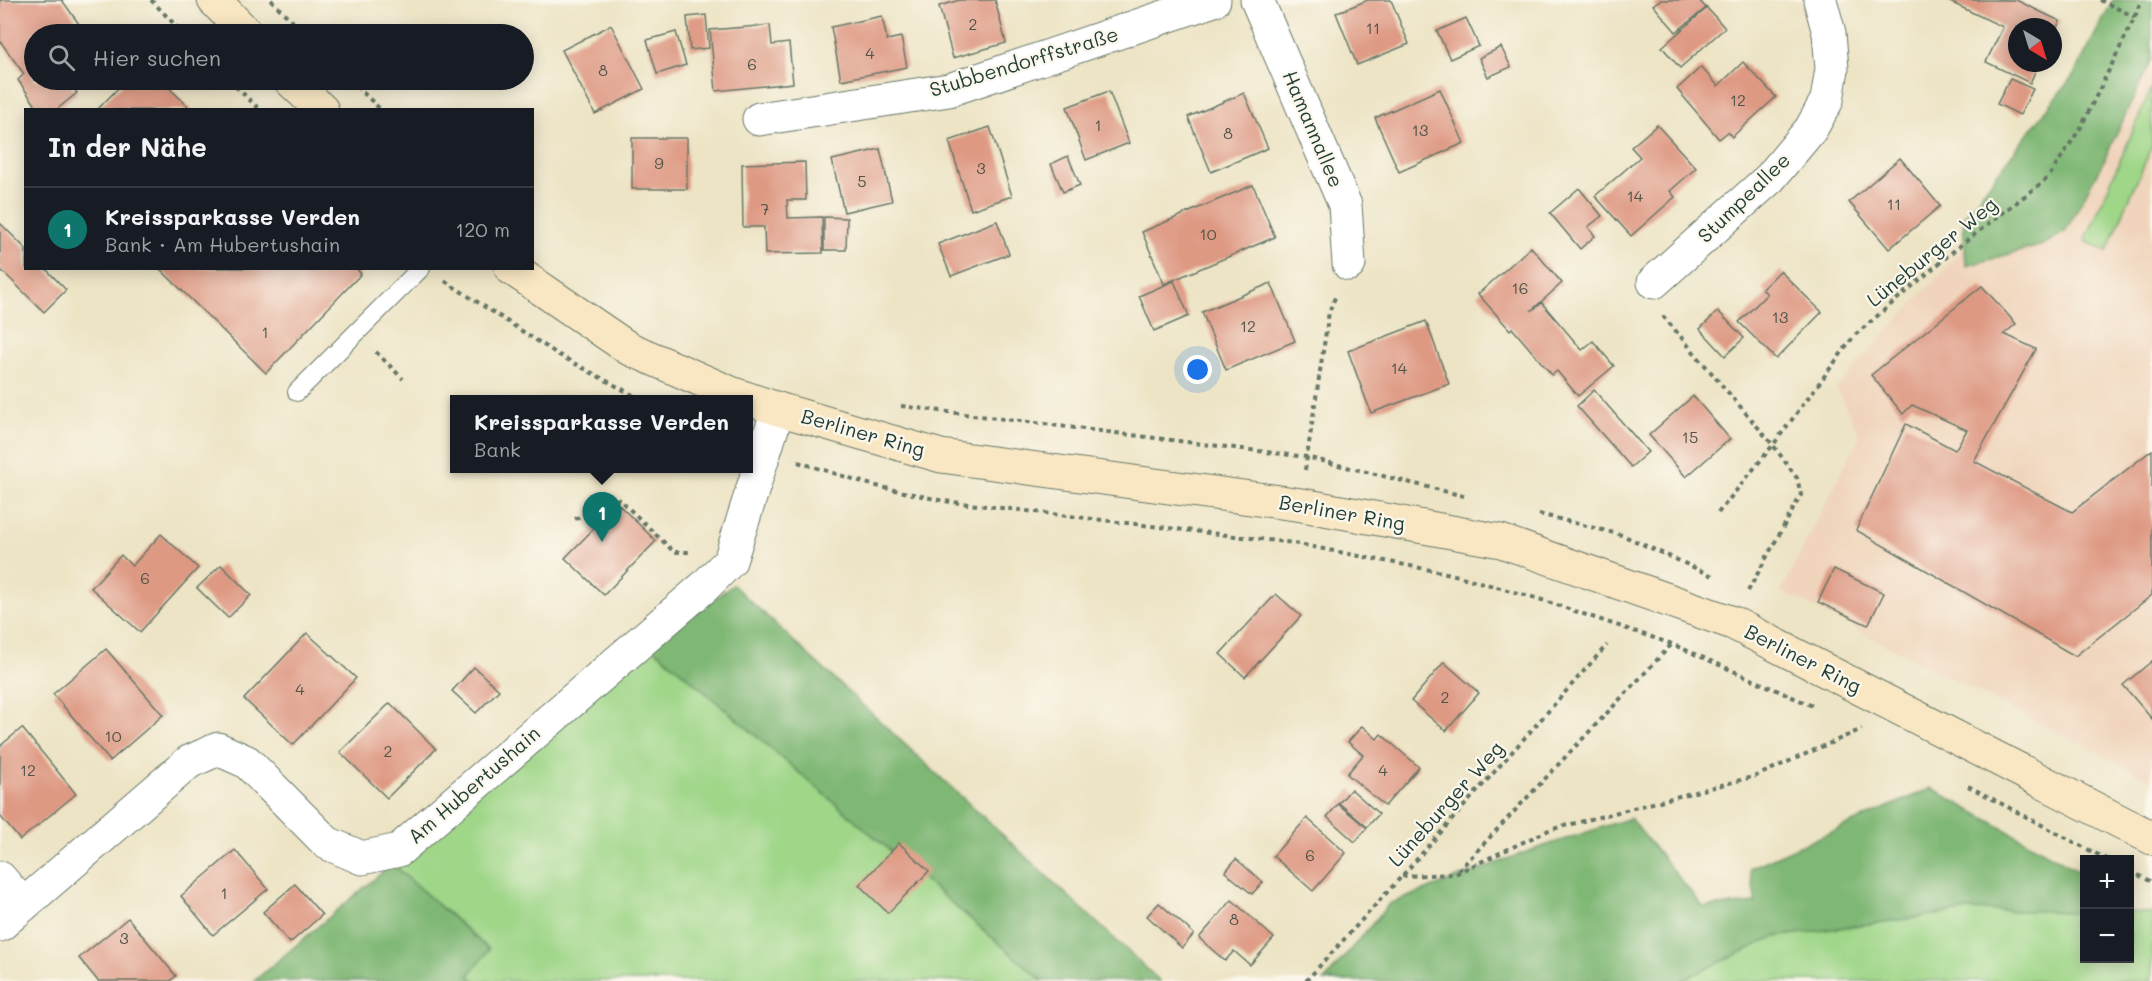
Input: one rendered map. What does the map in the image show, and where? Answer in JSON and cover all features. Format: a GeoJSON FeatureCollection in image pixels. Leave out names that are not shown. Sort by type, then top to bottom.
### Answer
{"type":"FeatureCollection","features":[{"type":"Feature","properties":{"kind":"street"},"geometry":{"type":"LineString","coordinates":[[214,0],[237,24]]}},
{"type":"Feature","properties":{"kind":"street","name":"Stubbendorffstraße"},"geometry":{"type":"LineString","coordinates":[[759,119],[949,90],[1214,0]]}},
{"type":"Feature","properties":{"kind":"street","name":"Hamannallee"},"geometry":{"type":"LineString","coordinates":[[1257,0],[1346,205],[1349,264]]}},
{"type":"Feature","properties":{"kind":"street","name":"Stumpeallee"},"geometry":{"type":"LineString","coordinates":[[1654,282],[1770,178],[1810,129],[1827,100],[1832,69],[1829,33],[1820,0]]}},
{"type":"Feature","properties":{"kind":"street"},"geometry":{"type":"LineString","coordinates":[[301,90],[320,108]]}},
{"type":"Feature","properties":{"kind":"street","name":"Berliner Ring"},"geometry":{"type":"LineString","coordinates":[[514,270],[628,348],[737,395]]}},
{"type":"Feature","properties":{"kind":"street","name":"Berliner Ring"},"geometry":{"type":"LineString","coordinates":[[753,400],[941,456],[1302,505],[1501,541],[1733,623],[2152,838]]}},
{"type":"Feature","properties":{"kind":"street","name":"Am Hubertushain"},"geometry":{"type":"LineString","coordinates":[[0,878],[12,915],[189,762],[218,749],[247,762],[327,843],[362,858],[399,850],[704,587],[730,561],[778,409]]}},
{"type":"Feature","properties":{"kind":"lane"},"geometry":{"type":"LineString","coordinates":[[297,392],[429,272]]}},
{"type":"Feature","properties":{"kind":"path"},"geometry":{"type":"LineString","coordinates":[[151,0],[174,24]]}},
{"type":"Feature","properties":{"kind":"path"},"geometry":{"type":"LineString","coordinates":[[271,0],[295,24]]}},
{"type":"Feature","properties":{"kind":"path"},"geometry":{"type":"LineString","coordinates":[[2100,0],[2135,17]]}},
{"type":"Feature","properties":{"kind":"path","name":"Lüneburger Weg"},"geometry":{"type":"LineString","coordinates":[[1718,513],[1773,445],[1855,335],[1957,248],[2048,178],[2082,127],[2141,0]]}},
{"type":"Feature","properties":{"kind":"path"},"geometry":{"type":"LineString","coordinates":[[239,90],[258,108]]}},
{"type":"Feature","properties":{"kind":"path"},"geometry":{"type":"LineString","coordinates":[[360,90],[379,108]]}},
{"type":"Feature","properties":{"kind":"path"},"geometry":{"type":"LineString","coordinates":[[1302,505],[1306,457],[1329,312],[1349,264]]}},
{"type":"Feature","properties":{"kind":"path"},"geometry":{"type":"LineString","coordinates":[[429,272],[559,355],[634,395]]}},
{"type":"Feature","properties":{"kind":"path"},"geometry":{"type":"LineString","coordinates":[[1654,282],[1660,312],[1773,445],[1797,478],[1801,495],[1748,591]]}},
{"type":"Feature","properties":{"kind":"path"},"geometry":{"type":"LineString","coordinates":[[794,461],[872,485],[944,501],[1293,543],[1451,574],[1539,599],[1672,645],[1820,710]]}},
{"type":"Feature","properties":{"kind":"path"},"geometry":{"type":"LineString","coordinates":[[575,519],[620,499],[674,552],[707,552],[730,561]]}},
{"type":"Feature","properties":{"kind":"path","name":"Lüneburger Weg"},"geometry":{"type":"LineString","coordinates":[[1306,981],[1606,645]]}},
{"type":"Feature","properties":{"kind":"path"},"geometry":{"type":"LineString","coordinates":[[1455,874],[1672,645]]}},
{"type":"Feature","properties":{"kind":"path"},"geometry":{"type":"LineString","coordinates":[[1402,876],[1455,874],[1549,830],[1756,776],[1863,729],[1852,724]]}},
{"type":"Feature","properties":{"kind":"path"},"geometry":{"type":"LineString","coordinates":[[1967,786],[2098,855]]}},
{"type":"Feature","properties":{"kind":"path"},"geometry":{"type":"LineString","coordinates":[[2134,873],[2152,882]]}},
{"type":"Feature","properties":{"kind":"shaded area"},"geometry":{"type":"Polygon","coordinates":[[[2152,0],[2152,781],[1781,591],[1860,435],[1836,388],[1987,222],[2152,0]]]}},
{"type":"Feature","properties":{"kind":"green space"},"geometry":{"type":"Polygon","coordinates":[[[2113,0],[2152,0],[2152,59],[2104,160],[2065,232],[2043,245],[1966,266],[1963,218],[2075,73],[2113,0]]]}},
{"type":"Feature","properties":{"kind":"green space"},"geometry":{"type":"Polygon","coordinates":[[[2152,87],[2152,146],[2107,251],[2085,241],[2152,87]]]}},
{"type":"Feature","properties":{"kind":"green space"},"geometry":{"type":"Polygon","coordinates":[[[733,585],[1160,981],[1043,981],[650,645],[733,585]]]}},
{"type":"Feature","properties":{"kind":"green space"},"geometry":{"type":"Polygon","coordinates":[[[650,645],[1043,981],[475,981],[469,975],[489,949],[392,864],[650,645]]]}},
{"type":"Feature","properties":{"kind":"green space"},"geometry":{"type":"Polygon","coordinates":[[[1931,788],[2080,872],[2080,912],[1970,910],[1774,937],[1680,981],[1324,981],[1389,904],[1526,852],[1630,818],[1703,907],[1756,903],[1750,868],[1931,788]]]}},
{"type":"Feature","properties":{"kind":"green space"},"geometry":{"type":"Polygon","coordinates":[[[392,864],[489,950],[469,975],[475,981],[254,981],[392,864]]]}},
{"type":"Feature","properties":{"kind":"green space"},"geometry":{"type":"Polygon","coordinates":[[[1970,910],[2080,912],[2080,963],[2134,963],[2134,912],[2152,913],[2152,981],[1680,981],[1773,937],[1970,910]]]}},
{"type":"Feature","properties":{"kind":"building"},"geometry":{"type":"Polygon","coordinates":[[[0,0],[62,0],[79,24],[24,24],[24,74],[0,41],[0,0]]]}},
{"type":"Feature","properties":{"kind":"building"},"geometry":{"type":"Polygon","coordinates":[[[960,0],[995,0],[1006,43],[953,58],[939,6],[960,0]]]}},
{"type":"Feature","properties":{"kind":"building"},"geometry":{"type":"Polygon","coordinates":[[[1368,0],[1391,0],[1409,44],[1357,65],[1336,13],[1368,0]]]}},
{"type":"Feature","properties":{"kind":"building"},"geometry":{"type":"Polygon","coordinates":[[[1660,0],[1699,0],[1706,8],[1676,32],[1653,5],[1660,0]]]}},
{"type":"Feature","properties":{"kind":"building"},"geometry":{"type":"Polygon","coordinates":[[[1946,0],[2016,0],[2054,18],[2008,18],[2008,72],[2035,72],[2030,83],[1986,62],[2003,27],[1946,0]]]}},
{"type":"Feature","properties":{"kind":"building"},"geometry":{"type":"Polygon","coordinates":[[[1707,8],[1725,28],[1680,68],[1662,47],[1707,8]]]}},
{"type":"Feature","properties":{"kind":"building"},"geometry":{"type":"Polygon","coordinates":[[[706,15],[709,48],[690,50],[687,17],[706,15]]]}},
{"type":"Feature","properties":{"kind":"building"},"geometry":{"type":"Polygon","coordinates":[[[882,16],[887,40],[901,37],[907,67],[841,80],[831,27],[882,16]]]}},
{"type":"Feature","properties":{"kind":"building"},"geometry":{"type":"Polygon","coordinates":[[[1466,18],[1479,46],[1450,59],[1437,31],[1466,18]]]}},
{"type":"Feature","properties":{"kind":"building"},"geometry":{"type":"Polygon","coordinates":[[[611,25],[644,89],[595,114],[562,50],[611,25]]]}},
{"type":"Feature","properties":{"kind":"building"},"geometry":{"type":"Polygon","coordinates":[[[770,25],[772,45],[789,43],[793,83],[716,91],[710,30],[770,25]]]}},
{"type":"Feature","properties":{"kind":"building"},"geometry":{"type":"Polygon","coordinates":[[[676,32],[686,65],[657,74],[647,40],[676,32]]]}},
{"type":"Feature","properties":{"kind":"building"},"geometry":{"type":"Polygon","coordinates":[[[1501,47],[1511,67],[1488,77],[1479,58],[1501,47]]]}},
{"type":"Feature","properties":{"kind":"building"},"geometry":{"type":"Polygon","coordinates":[[[1743,62],[1776,97],[1732,137],[1728,132],[1719,139],[1677,89],[1701,67],[1718,86],[1743,62]]]}},
{"type":"Feature","properties":{"kind":"building"},"geometry":{"type":"Polygon","coordinates":[[[24,74],[24,89],[18,80],[24,74]]]}},
{"type":"Feature","properties":{"kind":"building"},"geometry":{"type":"Polygon","coordinates":[[[2010,79],[2033,89],[2020,115],[1997,104],[2010,79]]]}},
{"type":"Feature","properties":{"kind":"building"},"geometry":{"type":"Polygon","coordinates":[[[1440,89],[1464,143],[1399,172],[1375,118],[1440,89]]]}},
{"type":"Feature","properties":{"kind":"building"},"geometry":{"type":"Polygon","coordinates":[[[25,90],[75,90],[77,93],[58,108],[38,108],[25,90]]]}},
{"type":"Feature","properties":{"kind":"building"},"geometry":{"type":"Polygon","coordinates":[[[116,90],[171,90],[190,108],[99,108],[116,90]]]}},
{"type":"Feature","properties":{"kind":"building"},"geometry":{"type":"Polygon","coordinates":[[[1109,91],[1129,143],[1086,160],[1067,107],[1109,91]]]}},
{"type":"Feature","properties":{"kind":"building"},"geometry":{"type":"Polygon","coordinates":[[[1244,93],[1268,148],[1211,172],[1188,117],[1244,93]]]}},
{"type":"Feature","properties":{"kind":"building"},"geometry":{"type":"Polygon","coordinates":[[[1657,125],[1696,168],[1670,191],[1675,197],[1631,236],[1595,196],[1640,157],[1631,147],[1657,125]]]}},
{"type":"Feature","properties":{"kind":"building"},"geometry":{"type":"Polygon","coordinates":[[[990,127],[1012,196],[971,210],[949,141],[990,127]]]}},
{"type":"Feature","properties":{"kind":"building"},"geometry":{"type":"Polygon","coordinates":[[[632,138],[687,138],[687,189],[632,189],[632,138]]]}},
{"type":"Feature","properties":{"kind":"building"},"geometry":{"type":"Polygon","coordinates":[[[880,149],[892,201],[844,212],[832,160],[880,149]]]}},
{"type":"Feature","properties":{"kind":"building"},"geometry":{"type":"Polygon","coordinates":[[[1068,156],[1080,185],[1063,192],[1051,164],[1068,156]]]}},
{"type":"Feature","properties":{"kind":"building"},"geometry":{"type":"Polygon","coordinates":[[[1900,158],[1940,206],[1889,249],[1849,202],[1900,158]]]}},
{"type":"Feature","properties":{"kind":"building"},"geometry":{"type":"Polygon","coordinates":[[[805,162],[806,200],[787,200],[788,218],[822,217],[823,253],[765,254],[764,227],[743,227],[742,164],[805,162]]]}},
{"type":"Feature","properties":{"kind":"building"},"geometry":{"type":"Polygon","coordinates":[[[1253,185],[1275,237],[1164,284],[1142,232],[1253,185]]]}},
{"type":"Feature","properties":{"kind":"building"},"geometry":{"type":"Polygon","coordinates":[[[1579,188],[1602,216],[1588,227],[1595,236],[1580,249],[1550,213],[1579,188]]]}},
{"type":"Feature","properties":{"kind":"building"},"geometry":{"type":"Polygon","coordinates":[[[824,217],[847,218],[846,250],[824,250],[824,217]]]}},
{"type":"Feature","properties":{"kind":"building"},"geometry":{"type":"Polygon","coordinates":[[[997,221],[1009,254],[951,276],[938,244],[997,221]]]}},
{"type":"Feature","properties":{"kind":"building"},"geometry":{"type":"Polygon","coordinates":[[[0,223],[24,247],[24,270],[47,270],[66,290],[44,312],[0,269],[0,223]]]}},
{"type":"Feature","properties":{"kind":"building"},"geometry":{"type":"Polygon","coordinates":[[[1531,247],[1562,283],[1531,311],[1542,303],[1582,350],[1593,341],[1614,366],[1578,396],[1557,371],[1552,375],[1512,328],[1510,330],[1478,294],[1531,247]]]}},
{"type":"Feature","properties":{"kind":"building"},"geometry":{"type":"Polygon","coordinates":[[[161,270],[358,270],[361,274],[266,373],[161,270]]]}},
{"type":"Feature","properties":{"kind":"building"},"geometry":{"type":"Polygon","coordinates":[[[1780,271],[1822,312],[1776,359],[1739,322],[1767,294],[1762,289],[1780,271]]]}},
{"type":"Feature","properties":{"kind":"building"},"geometry":{"type":"Polygon","coordinates":[[[1174,281],[1189,316],[1154,331],[1139,296],[1174,281]]]}},
{"type":"Feature","properties":{"kind":"building"},"geometry":{"type":"Polygon","coordinates":[[[1271,283],[1295,341],[1226,370],[1202,312],[1271,283]]]}},
{"type":"Feature","properties":{"kind":"building"},"geometry":{"type":"Polygon","coordinates":[[[1982,286],[2016,324],[2004,334],[2036,349],[1974,461],[2072,512],[2152,450],[2152,595],[2075,656],[1856,530],[1906,424],[1955,450],[1967,430],[1912,405],[1903,414],[1871,375],[1982,286]]]}},
{"type":"Feature","properties":{"kind":"building"},"geometry":{"type":"Polygon","coordinates":[[[1718,311],[1744,338],[1725,356],[1700,329],[1718,311]]]}},
{"type":"Feature","properties":{"kind":"building"},"geometry":{"type":"Polygon","coordinates":[[[1426,321],[1449,384],[1371,413],[1348,351],[1426,321]]]}},
{"type":"Feature","properties":{"kind":"building"},"geometry":{"type":"Polygon","coordinates":[[[1594,390],[1648,452],[1631,467],[1577,406],[1594,390]]]}},
{"type":"Feature","properties":{"kind":"building"},"geometry":{"type":"Polygon","coordinates":[[[1693,396],[1730,439],[1686,477],[1649,435],[1693,396]]]}},
{"type":"Feature","properties":{"kind":"building"},"geometry":{"type":"Polygon","coordinates":[[[618,504],[656,541],[604,595],[565,558],[618,504]]]}},
{"type":"Feature","properties":{"kind":"building"},"geometry":{"type":"Polygon","coordinates":[[[161,534],[198,568],[140,632],[91,588],[121,555],[132,566],[161,534]]]}},
{"type":"Feature","properties":{"kind":"building"},"geometry":{"type":"Polygon","coordinates":[[[221,565],[251,595],[228,618],[197,588],[221,565]]]}},
{"type":"Feature","properties":{"kind":"building"},"geometry":{"type":"Polygon","coordinates":[[[1834,569],[1884,593],[1868,625],[1818,602],[1834,569]]]}},
{"type":"Feature","properties":{"kind":"building"},"geometry":{"type":"Polygon","coordinates":[[[1276,594],[1301,616],[1245,677],[1220,654],[1276,594]]]}},
{"type":"Feature","properties":{"kind":"building"},"geometry":{"type":"Polygon","coordinates":[[[307,633],[356,678],[293,745],[244,699],[307,633]]]}},
{"type":"Feature","properties":{"kind":"building"},"geometry":{"type":"Polygon","coordinates":[[[106,649],[163,715],[110,761],[53,694],[106,649]]]}},
{"type":"Feature","properties":{"kind":"building"},"geometry":{"type":"Polygon","coordinates":[[[2152,661],[2152,719],[2123,685],[2152,661]]]}},
{"type":"Feature","properties":{"kind":"building"},"geometry":{"type":"Polygon","coordinates":[[[1444,662],[1479,693],[1446,731],[1411,701],[1444,662]]]}},
{"type":"Feature","properties":{"kind":"building"},"geometry":{"type":"Polygon","coordinates":[[[474,667],[499,690],[476,713],[452,691],[474,667]]]}},
{"type":"Feature","properties":{"kind":"building"},"geometry":{"type":"Polygon","coordinates":[[[390,703],[436,749],[387,798],[340,752],[390,703]]]}},
{"type":"Feature","properties":{"kind":"building"},"geometry":{"type":"Polygon","coordinates":[[[1362,726],[1377,739],[1381,734],[1419,767],[1385,806],[1347,774],[1363,755],[1348,742],[1362,726]]]}},
{"type":"Feature","properties":{"kind":"building"},"geometry":{"type":"Polygon","coordinates":[[[22,728],[76,794],[20,840],[0,816],[0,746],[22,728]]]}},
{"type":"Feature","properties":{"kind":"building"},"geometry":{"type":"Polygon","coordinates":[[[1351,789],[1379,814],[1367,827],[1339,803],[1351,789]]]}},
{"type":"Feature","properties":{"kind":"building"},"geometry":{"type":"Polygon","coordinates":[[[1338,804],[1367,828],[1355,842],[1327,817],[1338,804]]]}},
{"type":"Feature","properties":{"kind":"building"},"geometry":{"type":"Polygon","coordinates":[[[1307,818],[1346,853],[1313,891],[1273,856],[1307,818]]]}},
{"type":"Feature","properties":{"kind":"building"},"geometry":{"type":"Polygon","coordinates":[[[899,843],[929,871],[888,913],[859,885],[899,843]]]}},
{"type":"Feature","properties":{"kind":"building"},"geometry":{"type":"Polygon","coordinates":[[[235,850],[268,889],[213,935],[181,896],[235,850]]]}},
{"type":"Feature","properties":{"kind":"building"},"geometry":{"type":"Polygon","coordinates":[[[1236,859],[1263,882],[1252,894],[1225,872],[1236,859]]]}},
{"type":"Feature","properties":{"kind":"building"},"geometry":{"type":"Polygon","coordinates":[[[295,884],[322,915],[290,943],[263,912],[295,884]]]}},
{"type":"Feature","properties":{"kind":"building"},"geometry":{"type":"Polygon","coordinates":[[[1232,900],[1274,938],[1250,965],[1234,951],[1225,961],[1199,938],[1232,900]]]}},
{"type":"Feature","properties":{"kind":"building"},"geometry":{"type":"Polygon","coordinates":[[[1159,903],[1194,934],[1182,948],[1147,916],[1159,903]]]}},
{"type":"Feature","properties":{"kind":"building"},"geometry":{"type":"Polygon","coordinates":[[[128,918],[176,976],[170,981],[98,981],[79,958],[128,918]]]}},
{"type":"Feature","properties":{"kind":"place","name":"Kreissparkasse Verden"},"geometry":{"type":"Point","coordinates":[602,542]}}]}
